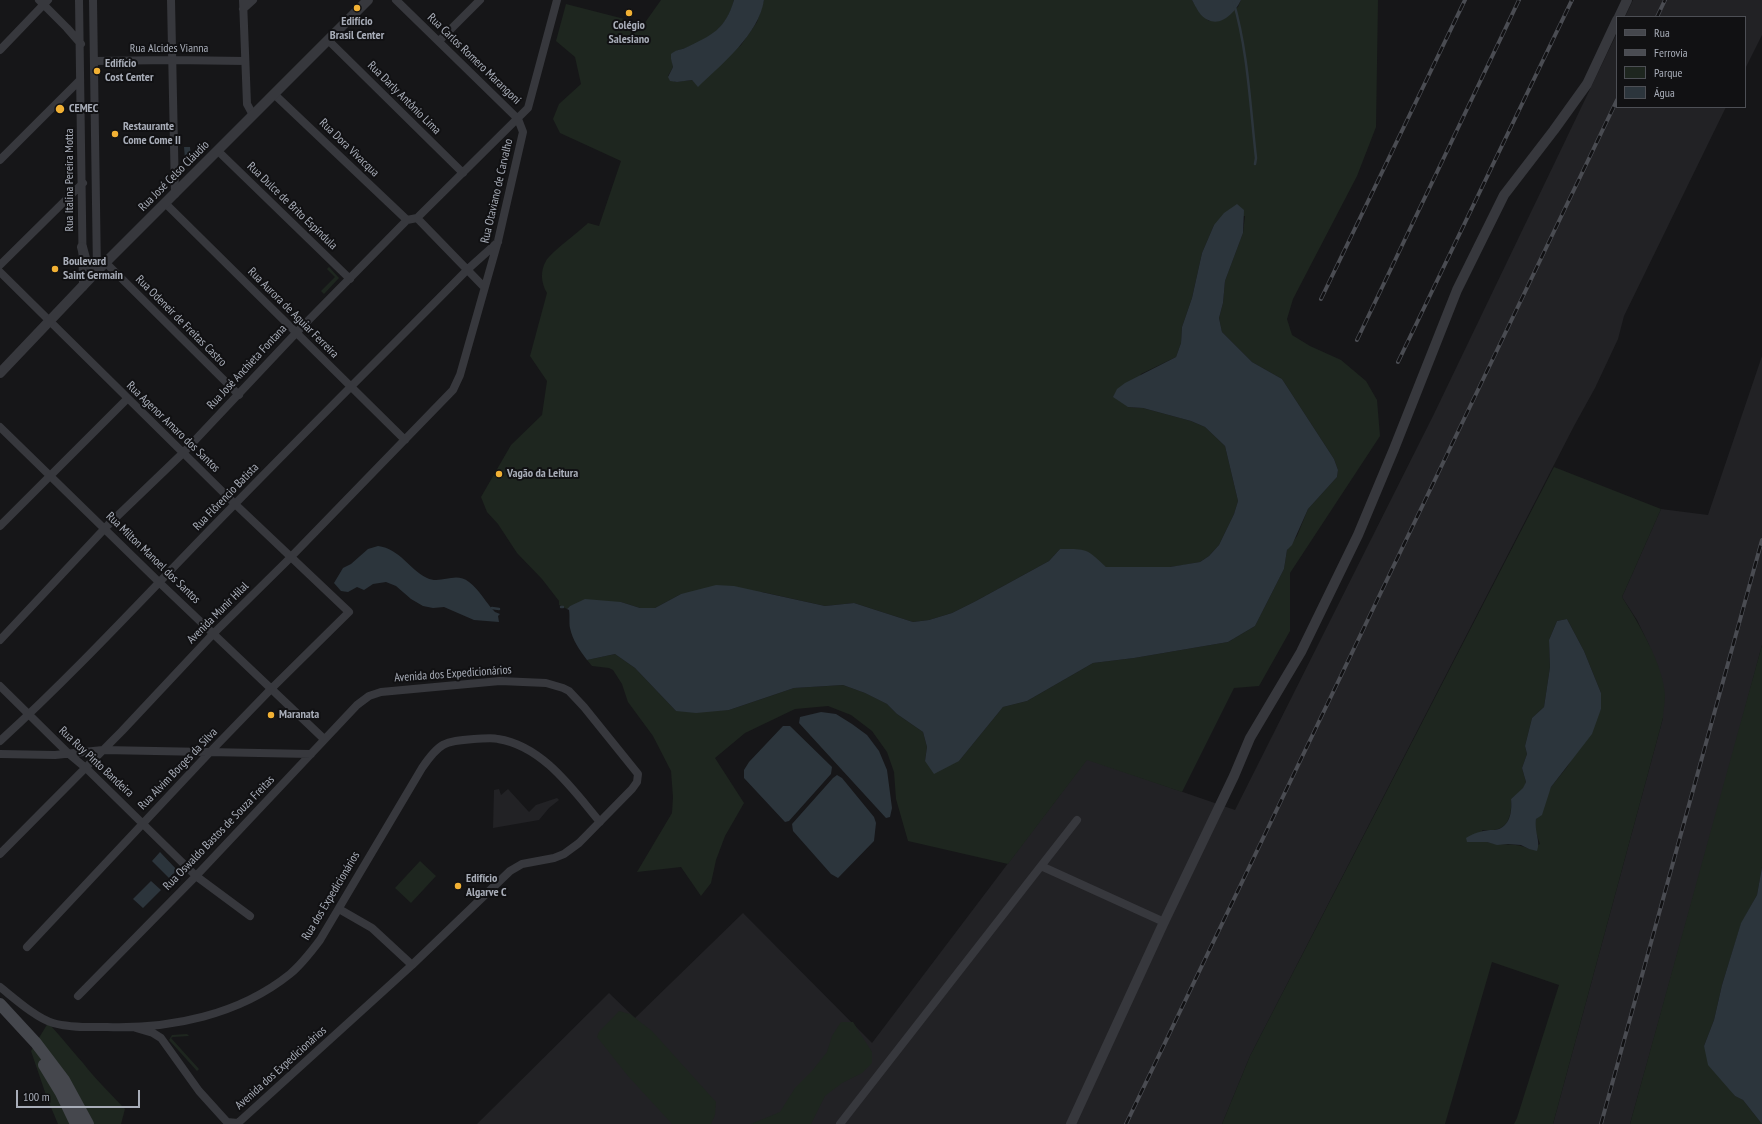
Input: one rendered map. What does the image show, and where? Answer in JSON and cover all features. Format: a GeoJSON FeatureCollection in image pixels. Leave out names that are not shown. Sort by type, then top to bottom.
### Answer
{"type":"FeatureCollection","features":[{"type":"Feature","properties":{"kind":"main road"},"geometry":{"type":"LineString","coordinates":[[0,1007],[38,1056],[61,1093],[76,1124]]}},
{"type":"Feature","properties":{"kind":"main road"},"geometry":{"type":"LineString","coordinates":[[0,1007],[36,1042],[64,1080],[88,1124]]}},
{"type":"Feature","properties":{"kind":"street","name":"Rua Italina Pereira Motta"},"geometry":{"type":"LineString","coordinates":[[79,0],[83,288]]}},
{"type":"Feature","properties":{"kind":"street","name":"Rua Italina Pereira Motta"},"geometry":{"type":"LineString","coordinates":[[92,0],[97,271]]}},
{"type":"Feature","properties":{"kind":"street"},"geometry":{"type":"LineString","coordinates":[[171,0],[175,194]]}},
{"type":"Feature","properties":{"kind":"street"},"geometry":{"type":"LineString","coordinates":[[243,0],[244,61],[247,104],[253,115]]}},
{"type":"Feature","properties":{"kind":"street"},"geometry":{"type":"LineString","coordinates":[[243,9],[253,0]]}},
{"type":"Feature","properties":{"kind":"street","name":"Rua José Celso Cláudio"},"geometry":{"type":"LineString","coordinates":[[0,373],[83,288],[97,271],[368,0]]}},
{"type":"Feature","properties":{"kind":"street","name":"Rua Carlos Romero Marangoni"},"geometry":{"type":"LineString","coordinates":[[396,0],[518,119]]}},
{"type":"Feature","properties":{"kind":"street"},"geometry":{"type":"LineString","coordinates":[[439,42],[480,0]]}},
{"type":"Feature","properties":{"kind":"street"},"geometry":{"type":"LineString","coordinates":[[407,220],[417,218],[528,108],[557,0]]}},
{"type":"Feature","properties":{"kind":"street"},"geometry":{"type":"LineString","coordinates":[[1619,16],[1627,0]]}},
{"type":"Feature","properties":{"kind":"street"},"geometry":{"type":"LineString","coordinates":[[0,50],[44,2],[80,44]]}},
{"type":"Feature","properties":{"kind":"street"},"geometry":{"type":"LineString","coordinates":[[1071,1124],[1164,922],[1234,776],[1250,738],[1301,652],[1358,536],[1457,290],[1504,195],[1587,84],[1616,22]]}},
{"type":"Feature","properties":{"kind":"street","name":"Rua Darly Antônio Lima"},"geometry":{"type":"LineString","coordinates":[[328,40],[463,173]]}},
{"type":"Feature","properties":{"kind":"street","name":"Rua Alcides Vianna"},"geometry":{"type":"LineString","coordinates":[[94,61],[244,61]]}},
{"type":"Feature","properties":{"kind":"street"},"geometry":{"type":"LineString","coordinates":[[0,160],[80,80]]}},
{"type":"Feature","properties":{"kind":"street","name":"Rua Dora Vivacqua"},"geometry":{"type":"LineString","coordinates":[[274,94],[407,220]]}},
{"type":"Feature","properties":{"kind":"street","name":"Rua Otaviano de Carvalho"},"geometry":{"type":"LineString","coordinates":[[453,390],[460,375],[498,241],[523,132],[518,119]]}},
{"type":"Feature","properties":{"kind":"street","name":"Rua Dulce de Brito Espíndula"},"geometry":{"type":"LineString","coordinates":[[218,151],[350,279]]}},
{"type":"Feature","properties":{"kind":"street"},"geometry":{"type":"LineString","coordinates":[[0,264],[82,183]]}},
{"type":"Feature","properties":{"kind":"street","name":"Rua Aurora de Aguiar Ferreira"},"geometry":{"type":"LineString","coordinates":[[165,203],[405,440]]}},
{"type":"Feature","properties":{"kind":"street"},"geometry":{"type":"LineString","coordinates":[[417,218],[484,287]]}},
{"type":"Feature","properties":{"kind":"street","name":"Rua José Anchieta Fontana"},"geometry":{"type":"LineString","coordinates":[[0,640],[105,529],[183,453],[296,333],[407,220]]}},
{"type":"Feature","properties":{"kind":"street","name":"Rua Flôrencio Batista"},"geometry":{"type":"LineString","coordinates":[[0,741],[29,714],[468,269],[498,241]]}},
{"type":"Feature","properties":{"kind":"street"},"geometry":{"type":"LineString","coordinates":[[82,247],[86,262],[97,271]]}},
{"type":"Feature","properties":{"kind":"street","name":"Rua Odeneir de Freitas Castro"},"geometry":{"type":"LineString","coordinates":[[106,263],[239,395]]}},
{"type":"Feature","properties":{"kind":"street","name":"Rua Agenor Amaro dos Santos"},"geometry":{"type":"LineString","coordinates":[[0,272],[127,399],[349,612]]}},
{"type":"Feature","properties":{"kind":"street","name":"Avenida Munir Hilal"},"geometry":{"type":"LineString","coordinates":[[0,854],[103,750],[213,634],[291,557],[453,390]]}},
{"type":"Feature","properties":{"kind":"street"},"geometry":{"type":"LineString","coordinates":[[0,526],[50,474],[127,399]]}},
{"type":"Feature","properties":{"kind":"street","name":"Rua Milton Manoel dos Santos"},"geometry":{"type":"LineString","coordinates":[[0,427],[50,474],[159,582],[324,739]]}},
{"type":"Feature","properties":{"kind":"street","name":"Rua Alvim Borges da Silva"},"geometry":{"type":"LineString","coordinates":[[27,947],[210,752],[349,612]]}},
{"type":"Feature","properties":{"kind":"street","name":"Avenida dos Expedicionários"},"geometry":{"type":"LineString","coordinates":[[136,1028],[152,1033],[161,1038],[199,1090],[227,1122],[238,1123],[412,965],[510,871],[522,864],[554,858],[564,854],[600,822],[632,790],[637,782],[638,774],[623,754],[569,691],[546,683],[500,681],[381,692]]}},
{"type":"Feature","properties":{"kind":"street","name":"Rua Ruy Pinto Bandeira"},"geometry":{"type":"LineString","coordinates":[[0,686],[196,876],[250,916]]}},
{"type":"Feature","properties":{"kind":"street","name":"Rua Oswaldo Bastos de Souza Freitas"},"geometry":{"type":"LineString","coordinates":[[78,996],[196,876],[357,704],[370,696],[381,692]]}},
{"type":"Feature","properties":{"kind":"street","name":"Rua dos Expedicionários"},"geometry":{"type":"LineString","coordinates":[[0,987],[36,1014],[52,1023],[82,1026],[136,1028],[185,1022],[209,1015],[247,1000],[274,985],[291,973],[307,957],[320,940],[339,909],[392,816],[422,768],[433,752],[442,744],[456,740],[498,738],[522,746],[557,772],[600,822]]}},
{"type":"Feature","properties":{"kind":"street"},"geometry":{"type":"LineString","coordinates":[[0,754],[69,754],[103,750],[311,754]]}},
{"type":"Feature","properties":{"kind":"street"},"geometry":{"type":"LineString","coordinates":[[840,1124],[1077,820]]}},
{"type":"Feature","properties":{"kind":"street"},"geometry":{"type":"LineString","coordinates":[[1041,866],[1164,922]]}},
{"type":"Feature","properties":{"kind":"street"},"geometry":{"type":"LineString","coordinates":[[339,909],[372,928],[412,965]]}},
{"type":"Feature","properties":{"kind":"shaded area"},"geometry":{"type":"Polygon","coordinates":[[[1633,0],[1762,0],[1762,35],[1746,67],[1746,16],[1625,16],[1633,0]]]}},
{"type":"Feature","properties":{"kind":"shaded area"},"geometry":{"type":"Polygon","coordinates":[[[1616,35],[1616,108],[1726,108],[1624,316],[1618,339],[1595,388],[1574,426],[1250,1056],[1222,1124],[477,1124],[609,993],[635,1018],[743,913],[872,1043],[1087,759],[1235,810],[1433,416],[1616,35]]]}},
{"type":"Feature","properties":{"kind":"shaded area"},"geometry":{"type":"Polygon","coordinates":[[[1762,356],[1762,645],[1730,765],[1630,1124],[1553,1124],[1663,718],[1649,645],[1637,620],[1622,597],[1661,509],[1708,515],[1762,356]]]}},
{"type":"Feature","properties":{"kind":"shaded area"},"geometry":{"type":"Polygon","coordinates":[[[499,789],[501,795],[508,789],[529,812],[536,805],[557,798],[559,800],[549,808],[539,820],[493,828],[494,790],[499,789]]]}},
{"type":"Feature","properties":{"kind":"green space"},"geometry":{"type":"Polygon","coordinates":[[[661,0],[734,0],[730,11],[719,28],[704,40],[674,52],[671,55],[673,67],[668,76],[675,82],[692,80],[696,84],[741,45],[757,22],[764,0],[1192,0],[1201,14],[1209,21],[1238,7],[1241,0],[1378,0],[1376,127],[1357,176],[1293,299],[1287,319],[1292,335],[1310,346],[1341,360],[1366,381],[1377,400],[1380,436],[1290,573],[1290,631],[1259,686],[1234,688],[1182,792],[1087,760],[1008,864],[908,841],[896,799],[894,772],[887,752],[872,731],[851,715],[828,706],[795,709],[745,733],[715,758],[744,803],[725,836],[716,860],[711,883],[701,896],[681,867],[637,872],[672,813],[673,797],[671,771],[653,736],[628,702],[622,684],[613,670],[609,668],[592,666],[587,660],[615,654],[635,668],[676,711],[729,710],[794,688],[843,685],[865,693],[887,704],[897,714],[923,732],[927,747],[925,761],[959,761],[1003,707],[1027,701],[1093,663],[1134,658],[1228,642],[1255,626],[1284,569],[1287,550],[1297,536],[1308,509],[1337,477],[1338,470],[1334,459],[1282,379],[1252,362],[1222,332],[1219,318],[1223,303],[1225,281],[1243,233],[1245,216],[1214,225],[1202,253],[1192,298],[1182,327],[1181,343],[1176,357],[1141,374],[1128,407],[1143,408],[1191,421],[1205,427],[1225,446],[1238,501],[1234,514],[1219,545],[1209,556],[1200,562],[1170,567],[1106,567],[1060,549],[1049,561],[952,613],[929,620],[913,622],[854,603],[825,606],[762,592],[681,594],[655,608],[640,608],[621,602],[570,606],[567,609],[559,605],[559,601],[542,579],[517,553],[498,524],[487,512],[481,497],[511,445],[542,415],[547,381],[530,356],[547,293],[543,285],[542,277],[544,265],[553,253],[588,223],[599,226],[621,161],[560,133],[553,119],[559,104],[581,84],[575,57],[556,41],[566,4],[644,24],[661,0]]]}},
{"type":"Feature","properties":{"kind":"green space"},"geometry":{"type":"Polygon","coordinates":[[[329,267],[339,278],[324,294],[321,291],[335,277],[327,269],[329,267]]]}},
{"type":"Feature","properties":{"kind":"green space"},"geometry":{"type":"Polygon","coordinates":[[[1554,467],[1661,509],[1622,597],[1642,631],[1660,671],[1664,684],[1665,696],[1663,718],[1553,1124],[1514,1124],[1559,985],[1492,962],[1445,1124],[1222,1124],[1250,1056],[1554,467]],[[1567,619],[1557,621],[1549,640],[1550,667],[1544,707],[1532,718],[1525,746],[1527,754],[1522,768],[1526,782],[1524,788],[1511,799],[1510,813],[1508,821],[1505,825],[1496,830],[1482,830],[1487,842],[1514,845],[1529,849],[1540,844],[1534,827],[1536,819],[1551,787],[1567,767],[1601,709],[1601,693],[1584,651],[1567,619]]]}},
{"type":"Feature","properties":{"kind":"green space"},"geometry":{"type":"Polygon","coordinates":[[[1762,645],[1762,867],[1757,895],[1741,924],[1722,985],[1714,1020],[1704,1046],[1735,1096],[1743,1100],[1762,1124],[1630,1124],[1762,645]]]}},
{"type":"Feature","properties":{"kind":"green space"},"geometry":{"type":"Polygon","coordinates":[[[420,861],[436,876],[411,903],[395,888],[420,861]]]}},
{"type":"Feature","properties":{"kind":"green space"},"geometry":{"type":"Polygon","coordinates":[[[619,1011],[630,1014],[652,1031],[716,1102],[715,1115],[711,1124],[672,1124],[628,1076],[597,1037],[599,1032],[619,1011]]]}},
{"type":"Feature","properties":{"kind":"green space"},"geometry":{"type":"Polygon","coordinates":[[[841,1022],[853,1022],[872,1052],[872,1063],[862,1073],[842,1083],[825,1096],[811,1124],[751,1124],[780,1112],[795,1088],[812,1071],[827,1052],[832,1036],[841,1022]]]}},
{"type":"Feature","properties":{"kind":"green space"},"geometry":{"type":"Polygon","coordinates":[[[48,1023],[125,1109],[121,1124],[58,1124],[47,1098],[31,1051],[48,1023]]]}},
{"type":"Feature","properties":{"kind":"green space"},"geometry":{"type":"Polygon","coordinates":[[[187,1034],[189,1036],[171,1038],[199,1069],[197,1071],[169,1040],[172,1035],[187,1034]]]}},
{"type":"Feature","properties":{"kind":"water"},"geometry":{"type":"Polygon","coordinates":[[[734,0],[764,0],[761,13],[755,25],[738,48],[698,87],[692,80],[677,82],[670,81],[668,77],[673,67],[671,54],[703,39],[722,25],[734,0]]]}},
{"type":"Feature","properties":{"kind":"water"},"geometry":{"type":"Polygon","coordinates":[[[1192,0],[1241,0],[1236,9],[1228,17],[1223,20],[1213,22],[1205,19],[1198,12],[1192,0]]]}},
{"type":"Feature","properties":{"kind":"water"},"geometry":{"type":"Polygon","coordinates":[[[184,147],[190,147],[191,159],[185,159],[184,147]]]}},
{"type":"Feature","properties":{"kind":"water"},"geometry":{"type":"Polygon","coordinates":[[[1237,204],[1244,210],[1243,233],[1225,281],[1223,303],[1219,318],[1222,332],[1252,362],[1282,379],[1334,459],[1338,470],[1337,477],[1308,509],[1292,545],[1287,550],[1284,569],[1255,626],[1228,642],[1134,658],[1093,663],[1027,701],[1003,707],[959,761],[934,774],[925,761],[927,747],[923,732],[897,714],[887,704],[865,693],[843,685],[794,688],[729,710],[696,713],[676,711],[635,668],[615,654],[587,660],[581,652],[571,633],[569,610],[567,609],[585,599],[621,602],[640,608],[655,608],[681,594],[716,585],[734,586],[825,606],[854,603],[913,622],[929,620],[952,613],[1049,561],[1060,549],[1076,549],[1086,551],[1106,567],[1170,567],[1200,562],[1209,556],[1219,545],[1234,514],[1238,501],[1225,446],[1205,427],[1191,421],[1143,408],[1128,407],[1113,397],[1117,389],[1125,383],[1176,357],[1181,343],[1182,327],[1192,298],[1202,253],[1214,225],[1224,213],[1237,204]]]}},
{"type":"Feature","properties":{"kind":"water"},"geometry":{"type":"Polygon","coordinates":[[[378,546],[392,551],[415,570],[432,580],[458,578],[469,582],[476,588],[495,612],[500,614],[498,616],[499,622],[474,620],[444,607],[433,608],[423,606],[411,599],[396,586],[386,582],[373,584],[364,590],[357,587],[348,592],[341,591],[334,583],[343,568],[351,564],[368,549],[378,546]]]}},
{"type":"Feature","properties":{"kind":"water"},"geometry":{"type":"Polygon","coordinates":[[[1567,619],[1584,651],[1601,693],[1601,709],[1592,734],[1551,787],[1542,815],[1536,819],[1538,844],[1537,851],[1521,845],[1497,845],[1487,842],[1467,842],[1466,838],[1478,832],[1498,829],[1506,824],[1511,812],[1511,799],[1523,788],[1526,782],[1522,768],[1527,754],[1525,746],[1532,718],[1544,707],[1550,667],[1549,640],[1557,621],[1567,619]]]}},
{"type":"Feature","properties":{"kind":"water"},"geometry":{"type":"Polygon","coordinates":[[[821,712],[836,714],[852,724],[867,735],[879,751],[887,770],[892,808],[890,817],[886,818],[799,723],[800,717],[821,712]]]}},
{"type":"Feature","properties":{"kind":"water"},"geometry":{"type":"Polygon","coordinates":[[[783,726],[790,726],[832,767],[831,774],[789,821],[785,822],[744,778],[744,770],[749,762],[783,726]]]}},
{"type":"Feature","properties":{"kind":"water"},"geometry":{"type":"Polygon","coordinates":[[[837,775],[842,778],[874,817],[876,823],[874,841],[838,878],[831,874],[793,831],[792,824],[837,775]]]}},
{"type":"Feature","properties":{"kind":"water"},"geometry":{"type":"Polygon","coordinates":[[[160,852],[177,870],[169,878],[152,861],[160,852]]]}},
{"type":"Feature","properties":{"kind":"water"},"geometry":{"type":"Polygon","coordinates":[[[1762,867],[1762,1124],[1743,1100],[1735,1096],[1708,1065],[1704,1046],[1714,1020],[1722,985],[1741,923],[1757,895],[1762,867]]]}},
{"type":"Feature","properties":{"kind":"water"},"geometry":{"type":"Polygon","coordinates":[[[151,881],[161,890],[143,908],[133,899],[151,881]]]}},
{"type":"Feature","properties":{"kind":"waterway"},"geometry":{"type":"LineString","coordinates":[[1233,0],[1245,58],[1256,158],[1255,164]]}},
{"type":"Feature","properties":{"kind":"waterway"},"geometry":{"type":"LineString","coordinates":[[492,608],[499,609]]}},
{"type":"Feature","properties":{"kind":"railway"},"geometry":{"type":"LineString","coordinates":[[1321,299],[1465,0]]}},
{"type":"Feature","properties":{"kind":"railway"},"geometry":{"type":"LineString","coordinates":[[1357,340],[1519,0]]}},
{"type":"Feature","properties":{"kind":"railway"},"geometry":{"type":"LineString","coordinates":[[1398,362],[1572,0]]}},
{"type":"Feature","properties":{"kind":"railway"},"geometry":{"type":"LineString","coordinates":[[1657,16],[1665,0]]}},
{"type":"Feature","properties":{"kind":"railway"},"geometry":{"type":"LineString","coordinates":[[1126,1124],[1616,102]]}},
{"type":"Feature","properties":{"kind":"railway"},"geometry":{"type":"LineString","coordinates":[[1601,1124],[1762,540]]}},
{"type":"Feature","properties":{"kind":"place","name":"Edifício Brasil Center"},"geometry":{"type":"Point","coordinates":[357,8]}},
{"type":"Feature","properties":{"kind":"place","name":"Colégio Salesiano"},"geometry":{"type":"Point","coordinates":[629,13]}},
{"type":"Feature","properties":{"kind":"place","name":"Edifício Cost Center"},"geometry":{"type":"Point","coordinates":[97,71]}},
{"type":"Feature","properties":{"kind":"place","name":"CEMEC"},"geometry":{"type":"Point","coordinates":[60,109]}},
{"type":"Feature","properties":{"kind":"place","name":"Restaurante Come Come II"},"geometry":{"type":"Point","coordinates":[115,134]}},
{"type":"Feature","properties":{"kind":"place","name":"Boulevard Saint Germain"},"geometry":{"type":"Point","coordinates":[55,269]}},
{"type":"Feature","properties":{"kind":"place","name":"Vagão da Leitura"},"geometry":{"type":"Point","coordinates":[499,474]}},
{"type":"Feature","properties":{"kind":"place","name":"Maranata"},"geometry":{"type":"Point","coordinates":[271,715]}},
{"type":"Feature","properties":{"kind":"place","name":"Edifício Algarve C"},"geometry":{"type":"Point","coordinates":[458,886]}}]}
